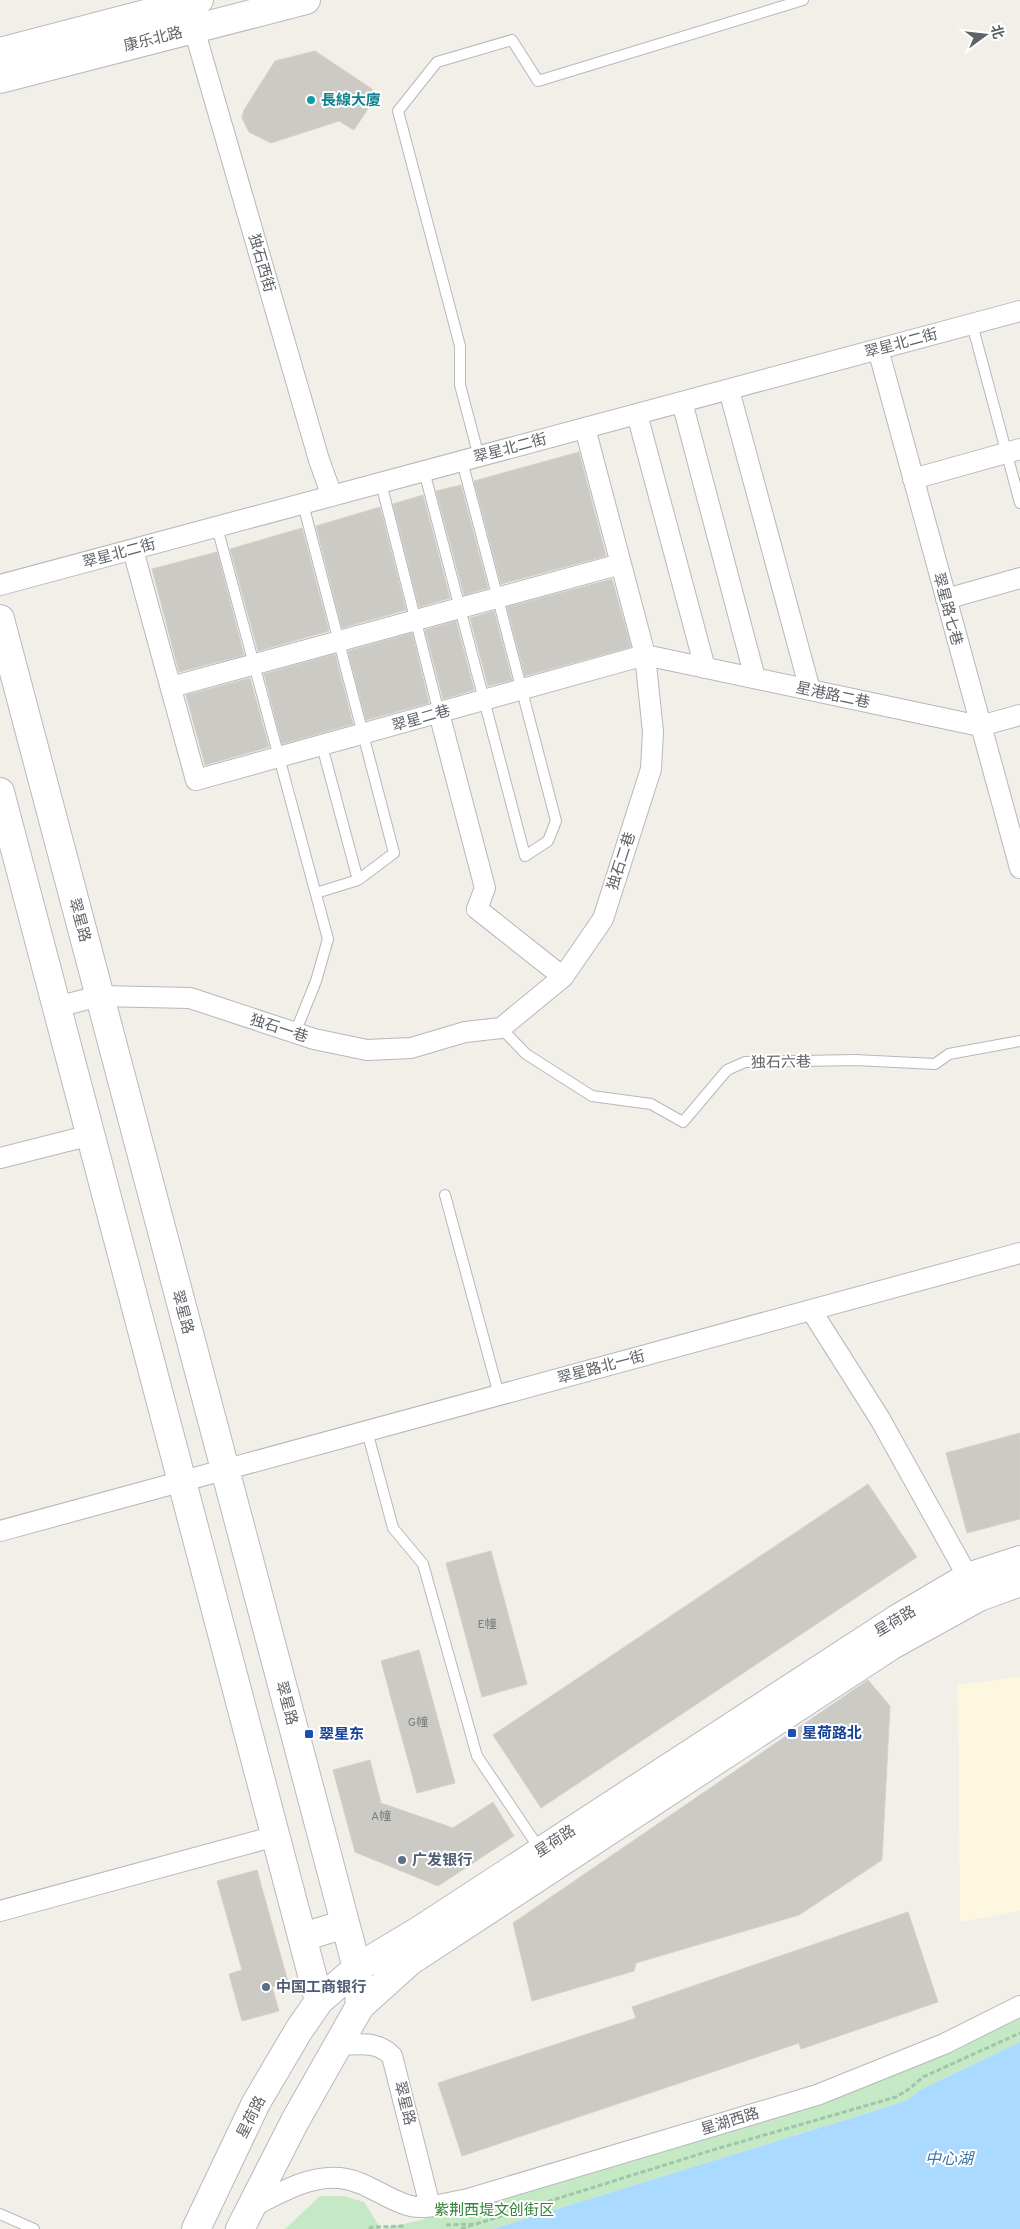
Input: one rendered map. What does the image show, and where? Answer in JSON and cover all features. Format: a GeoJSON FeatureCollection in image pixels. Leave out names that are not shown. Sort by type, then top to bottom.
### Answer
{"type":"FeatureCollection","features":[{"type":"Feature","properties":{"kind":"street","name":"康乐北路"},"geometry":{"type":"LineString","coordinates":[[0,52],[200,0]]}},
{"type":"Feature","properties":{"kind":"street","name":"康乐北路"},"geometry":{"type":"LineString","coordinates":[[0,79],[306,0]]}},
{"type":"Feature","properties":{"kind":"street","name":"独石西街"},"geometry":{"type":"LineString","coordinates":[[194,29],[332,496]]}},
{"type":"Feature","properties":{"kind":"street","name":"翠星北二街"},"geometry":{"type":"LineString","coordinates":[[0,585],[1020,311]]}},
{"type":"Feature","properties":{"kind":"street","name":"翠星路七巷"},"geometry":{"type":"LineString","coordinates":[[878,349],[1020,868]]}},
{"type":"Feature","properties":{"kind":"street"},"geometry":{"type":"LineString","coordinates":[[729,390],[810,690]]}},
{"type":"Feature","properties":{"kind":"street"},"geometry":{"type":"LineString","coordinates":[[682,402],[755,678]]}},
{"type":"Feature","properties":{"kind":"street"},"geometry":{"type":"LineString","coordinates":[[637,414],[705,668]]}},
{"type":"Feature","properties":{"kind":"street","name":"独石二巷"},"geometry":{"type":"LineString","coordinates":[[501,1028],[563,977],[603,919],[651,769],[653,732],[645,655],[585,428]]}},
{"type":"Feature","properties":{"kind":"street"},"geometry":{"type":"LineString","coordinates":[[913,479],[1013,451]]}},
{"type":"Feature","properties":{"kind":"street"},"geometry":{"type":"LineString","coordinates":[[133,550],[171,687],[621,564]]}},
{"type":"Feature","properties":{"kind":"street"},"geometry":{"type":"LineString","coordinates":[[946,599],[1020,578]]}},
{"type":"Feature","properties":{"kind":"street","name":"翠星路"},"geometry":{"type":"LineString","coordinates":[[0,619],[357,1968],[360,2006]]}},
{"type":"Feature","properties":{"kind":"street","name":"星港路二巷"},"geometry":{"type":"LineString","coordinates":[[645,655],[980,726],[1020,715]]}},
{"type":"Feature","properties":{"kind":"street","name":"翠星二巷"},"geometry":{"type":"LineString","coordinates":[[171,687],[196,780],[645,655]]}},
{"type":"Feature","properties":{"kind":"street"},"geometry":{"type":"LineString","coordinates":[[439,713],[485,888],[477,909],[563,977]]}},
{"type":"Feature","properties":{"kind":"street"},"geometry":{"type":"LineString","coordinates":[[2,806],[320,2001]]}},
{"type":"Feature","properties":{"kind":"street","name":"独石一巷"},"geometry":{"type":"LineString","coordinates":[[57,1007],[100,996],[190,998],[314,1039],[367,1050],[411,1048],[465,1032],[501,1028]]}},
{"type":"Feature","properties":{"kind":"street"},"geometry":{"type":"LineString","coordinates":[[0,1158],[90,1135]]}},
{"type":"Feature","properties":{"kind":"street","name":"翠星路北一街"},"geometry":{"type":"LineString","coordinates":[[0,1532],[367,1430],[1020,1253]]}},
{"type":"Feature","properties":{"kind":"street"},"geometry":{"type":"LineString","coordinates":[[810,1310],[880,1419],[974,1587]]}},
{"type":"Feature","properties":{"kind":"street","name":"星荷路"},"geometry":{"type":"LineString","coordinates":[[245,2218],[295,2121],[360,2006],[410,1961],[546,1860],[897,1619],[974,1587],[1020,1560]]}},
{"type":"Feature","properties":{"kind":"street","name":"星荷路"},"geometry":{"type":"LineString","coordinates":[[974,1587],[1020,1582]]}},
{"type":"Feature","properties":{"kind":"street"},"geometry":{"type":"LineString","coordinates":[[0,1912],[276,1836]]}},
{"type":"Feature","properties":{"kind":"street","name":"星荷路"},"geometry":{"type":"LineString","coordinates":[[196,2229],[256,2104],[299,2030],[320,2001],[357,1968],[420,1930],[546,1860]]}},
{"type":"Feature","properties":{"kind":"street"},"geometry":{"type":"LineString","coordinates":[[303,1938],[345,1924]]}},
{"type":"Feature","properties":{"kind":"street","name":"星湖西路"},"geometry":{"type":"LineString","coordinates":[[245,2218],[304,2182],[340,2178],[365,2183],[409,2206],[430,2206],[468,2199],[817,2095],[944,2044],[1020,2006]]}},
{"type":"Feature","properties":{"kind":"street","name":"翠星路"},"geometry":{"type":"LineString","coordinates":[[338,2044],[374,2044],[384,2048],[392,2056],[430,2206]]}},
{"type":"Feature","properties":{"kind":"street"},"geometry":{"type":"LineString","coordinates":[[256,2104],[295,2121]]}},
{"type":"Feature","properties":{"kind":"lane"},"geometry":{"type":"LineString","coordinates":[[424,472],[525,856],[548,841],[556,821],[498,598],[470,459],[460,385],[460,346],[398,111],[437,62],[512,40],[538,81],[803,0]]}},
{"type":"Feature","properties":{"kind":"lane"},"geometry":{"type":"LineString","coordinates":[[972,324],[1013,451],[1020,503]]}},
{"type":"Feature","properties":{"kind":"lane"},"geometry":{"type":"LineString","coordinates":[[381,483],[439,713]]}},
{"type":"Feature","properties":{"kind":"lane"},"geometry":{"type":"LineString","coordinates":[[303,504],[394,853],[358,880],[316,893]]}},
{"type":"Feature","properties":{"kind":"lane"},"geometry":{"type":"LineString","coordinates":[[217,527],[328,938],[316,980],[295,1033]]}},
{"type":"Feature","properties":{"kind":"lane"},"geometry":{"type":"LineString","coordinates":[[322,746],[358,880]]}},
{"type":"Feature","properties":{"kind":"lane","name":"独石六巷"},"geometry":{"type":"LineString","coordinates":[[501,1028],[526,1054],[592,1096],[651,1104],[683,1122],[727,1070],[745,1062],[855,1060],[935,1064],[949,1054],[1020,1041]]}},
{"type":"Feature","properties":{"kind":"lane"},"geometry":{"type":"LineString","coordinates":[[445,1195],[499,1395]]}},
{"type":"Feature","properties":{"kind":"lane"},"geometry":{"type":"LineString","coordinates":[[367,1430],[394,1528],[423,1564],[477,1756],[546,1860]]}},
{"type":"Feature","properties":{"kind":"lane"},"geometry":{"type":"LineString","coordinates":[[0,2214],[34,2229]]}},
{"type":"Feature","properties":{"kind":"path"},"geometry":{"type":"LineString","coordinates":[[461,2229],[476,2224]]}},
{"type":"Feature","properties":{"kind":"shaded area"},"geometry":{"type":"Polygon","coordinates":[[[1020,1677],[1020,1911],[960,1922],[958,1685],[1020,1677]]]}},
{"type":"Feature","properties":{"kind":"green space","name":"紫荆西堤文创街区"},"geometry":{"type":"Polygon","coordinates":[[[1020,2017],[1020,2042],[920,2090],[907,2100],[887,2107],[493,2229],[382,2229],[421,2220],[787,2110],[1020,2017]]]}},
{"type":"Feature","properties":{"kind":"green space"},"geometry":{"type":"Polygon","coordinates":[[[320,2196],[344,2196],[364,2202],[381,2229],[285,2229],[320,2196]]]}},
{"type":"Feature","properties":{"kind":"water","name":"中心湖"},"geometry":{"type":"Polygon","coordinates":[[[1020,2042],[1020,2229],[493,2229],[907,2100],[920,2090],[1020,2042]]]}},
{"type":"Feature","properties":{"kind":"building","name":"長線大廈"},"geometry":{"type":"Polygon","coordinates":[[[315,51],[372,89],[374,97],[371,104],[354,130],[339,121],[271,143],[249,132],[242,118],[244,110],[275,61],[315,51]]]}},
{"type":"Feature","properties":{"kind":"building"},"geometry":{"type":"Polygon","coordinates":[[[579,452],[606,556],[501,584],[474,481],[579,452]]]}},
{"type":"Feature","properties":{"kind":"building"},"geometry":{"type":"Polygon","coordinates":[[[461,485],[488,588],[464,595],[436,491],[461,485]]]}},
{"type":"Feature","properties":{"kind":"building"},"geometry":{"type":"Polygon","coordinates":[[[423,495],[450,598],[419,607],[393,504],[423,495]]]}},
{"type":"Feature","properties":{"kind":"building"},"geometry":{"type":"Polygon","coordinates":[[[380,507],[406,610],[342,628],[316,526],[380,507]]]}},
{"type":"Feature","properties":{"kind":"building"},"geometry":{"type":"Polygon","coordinates":[[[302,528],[329,631],[258,651],[230,549],[302,528]]]}},
{"type":"Feature","properties":{"kind":"building"},"geometry":{"type":"Polygon","coordinates":[[[217,552],[244,655],[179,672],[152,569],[217,552]]]}},
{"type":"Feature","properties":{"kind":"building"},"geometry":{"type":"Polygon","coordinates":[[[612,579],[631,647],[525,676],[507,607],[612,579]]]}},
{"type":"Feature","properties":{"kind":"building"},"geometry":{"type":"Polygon","coordinates":[[[494,611],[512,680],[488,686],[470,618],[494,611]]]}},
{"type":"Feature","properties":{"kind":"building"},"geometry":{"type":"Polygon","coordinates":[[[456,621],[474,690],[443,699],[425,630],[456,621]]]}},
{"type":"Feature","properties":{"kind":"building"},"geometry":{"type":"Polygon","coordinates":[[[412,633],[429,703],[366,720],[348,651],[412,633]]]}},
{"type":"Feature","properties":{"kind":"building"},"geometry":{"type":"Polygon","coordinates":[[[335,654],[353,724],[282,744],[264,674],[335,654]]]}},
{"type":"Feature","properties":{"kind":"building"},"geometry":{"type":"Polygon","coordinates":[[[250,678],[269,747],[205,765],[186,695],[250,678]]]}},
{"type":"Feature","properties":{"kind":"building"},"geometry":{"type":"Polygon","coordinates":[[[1020,1433],[1020,1519],[967,1533],[946,1453],[1020,1433]]]}},
{"type":"Feature","properties":{"kind":"building"},"geometry":{"type":"Polygon","coordinates":[[[868,1484],[917,1557],[541,1808],[493,1735],[868,1484]]]}},
{"type":"Feature","properties":{"kind":"building"},"geometry":{"type":"Polygon","coordinates":[[[491,1551],[527,1684],[482,1697],[446,1563],[491,1551]]]}},
{"type":"Feature","properties":{"kind":"building"},"geometry":{"type":"Polygon","coordinates":[[[419,1650],[455,1783],[417,1793],[381,1661],[419,1650]]]}},
{"type":"Feature","properties":{"kind":"building"},"geometry":{"type":"Polygon","coordinates":[[[868,1680],[890,1706],[882,1860],[799,1915],[636,1963],[634,1971],[532,2001],[513,1923],[868,1680]]]}},
{"type":"Feature","properties":{"kind":"building"},"geometry":{"type":"Polygon","coordinates":[[[370,1760],[381,1803],[453,1828],[493,1802],[514,1836],[438,1886],[355,1852],[333,1770],[370,1760]]]}},
{"type":"Feature","properties":{"kind":"building"},"geometry":{"type":"Polygon","coordinates":[[[257,1870],[288,1982],[272,1987],[279,2011],[242,2021],[229,1974],[242,1970],[217,1881],[257,1870]]]}},
{"type":"Feature","properties":{"kind":"building"},"geometry":{"type":"Polygon","coordinates":[[[908,1912],[938,2002],[801,2049],[799,2043],[462,2156],[438,2083],[636,2018],[632,2007],[908,1912]]]}},
{"type":"Feature","properties":{"kind":"place","name":"長線大廈"},"geometry":{"type":"Point","coordinates":[311,100]}},
{"type":"Feature","properties":{"kind":"place","name":"星荷路北"},"geometry":{"type":"Point","coordinates":[792,1733]}},
{"type":"Feature","properties":{"kind":"place","name":"翠星东"},"geometry":{"type":"Point","coordinates":[309,1734]}},
{"type":"Feature","properties":{"kind":"place","name":"广发银行"},"geometry":{"type":"Point","coordinates":[402,1860]}},
{"type":"Feature","properties":{"kind":"place","name":"中国工商银行"},"geometry":{"type":"Point","coordinates":[266,1987]}}]}
